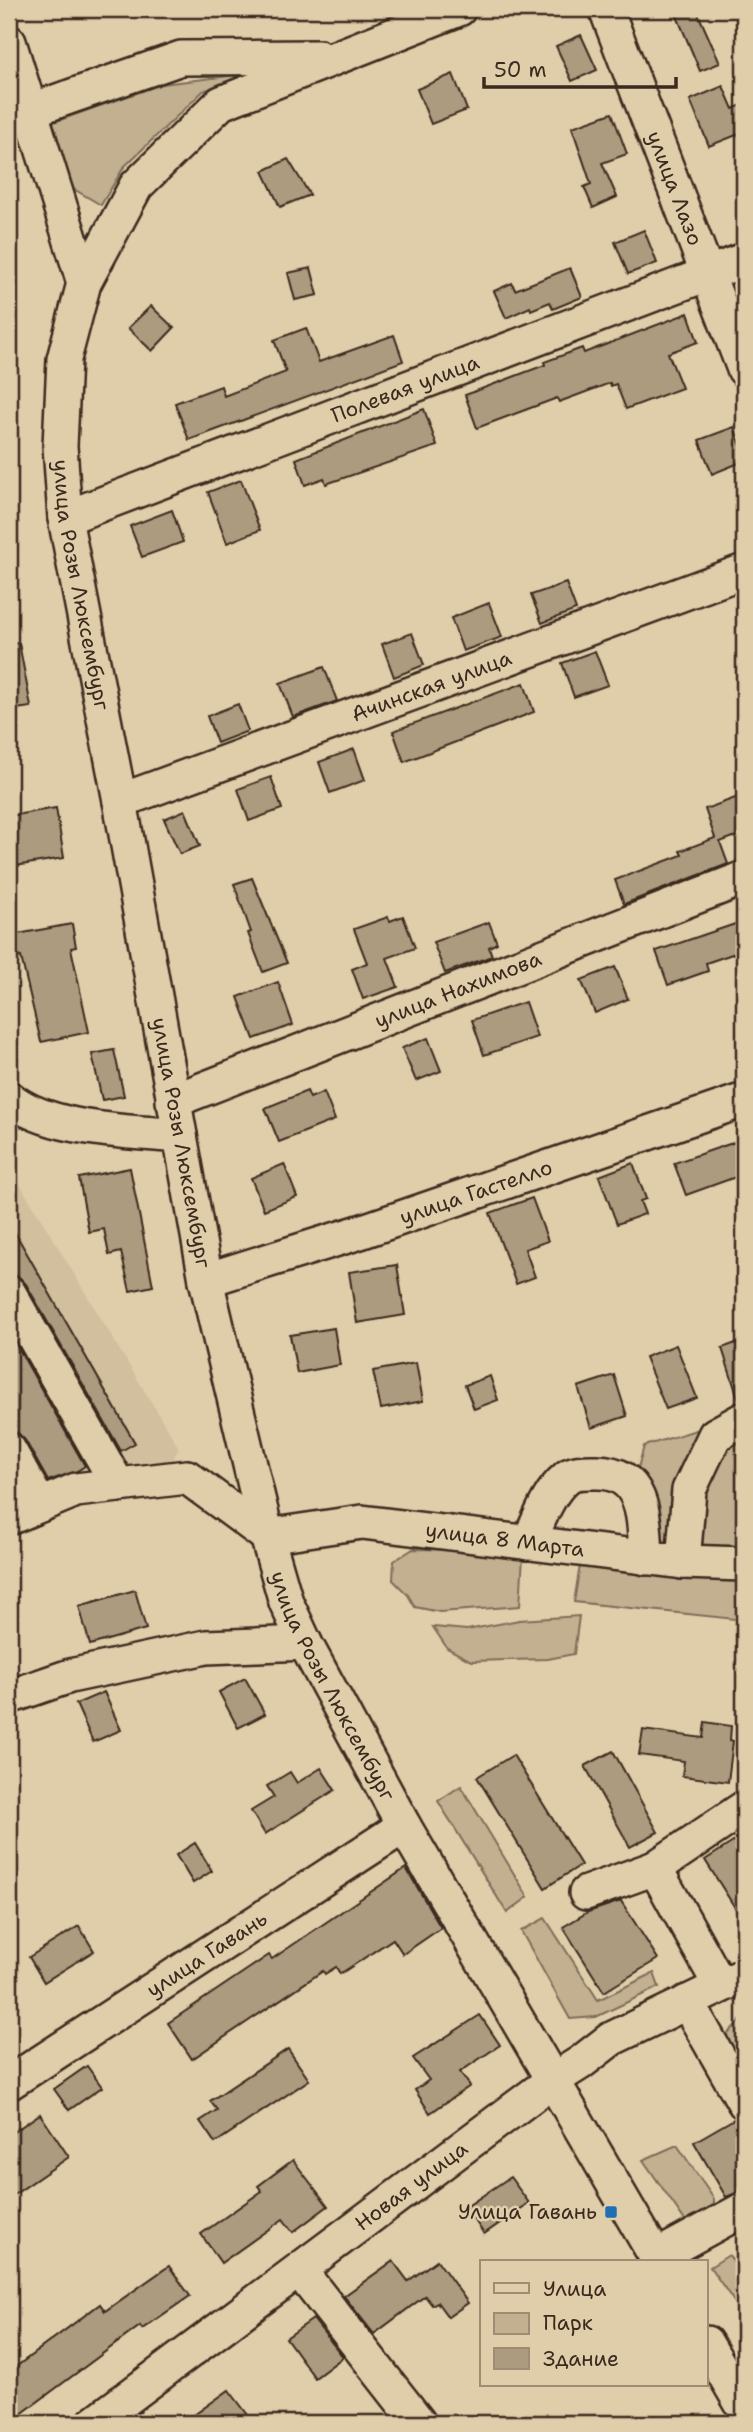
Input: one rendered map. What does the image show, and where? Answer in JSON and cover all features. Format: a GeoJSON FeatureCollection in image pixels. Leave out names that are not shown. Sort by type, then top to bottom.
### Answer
{"type":"FeatureCollection","features":[{"type":"Feature","properties":{"kind":"street","name":"улица Розы Люксембург"},"geometry":{"type":"LineString","coordinates":[[459,9],[221,103],[136,186],[84,283],[64,359],[60,446],[65,518],[120,801],[206,1280],[267,1536],[286,1602],[305,1643],[404,1826],[657,2260]]}},
{"type":"Feature","properties":{"kind":"street","name":"улица Лазо"},"geometry":{"type":"LineString","coordinates":[[606,9],[744,369]]}},
{"type":"Feature","properties":{"kind":"street"},"geometry":{"type":"LineString","coordinates":[[9,42],[19,114],[84,283]]}},
{"type":"Feature","properties":{"kind":"street"},"geometry":{"type":"LineString","coordinates":[[19,114],[181,58],[338,57]]}},
{"type":"Feature","properties":{"kind":"street","name":"Полевая улица"},"geometry":{"type":"LineString","coordinates":[[65,518],[744,260]]}},
{"type":"Feature","properties":{"kind":"street","name":"Ачинская улица"},"geometry":{"type":"LineString","coordinates":[[120,801],[744,571]]}},
{"type":"Feature","properties":{"kind":"street","name":"улица Нахимова"},"geometry":{"type":"LineString","coordinates":[[173,1101],[744,878]]}},
{"type":"Feature","properties":{"kind":"street"},"geometry":{"type":"LineString","coordinates":[[9,1098],[22,1109],[82,1127],[180,1136]]}},
{"type":"Feature","properties":{"kind":"street","name":"улица Гастелло"},"geometry":{"type":"LineString","coordinates":[[206,1280],[363,1231],[744,1100]]}},
{"type":"Feature","properties":{"kind":"street"},"geometry":{"type":"LineString","coordinates":[[9,1293],[118,1485]]}},
{"type":"Feature","properties":{"kind":"street"},"geometry":{"type":"LineString","coordinates":[[683,1562],[689,1490],[715,1435],[744,1419]]}},
{"type":"Feature","properties":{"kind":"street"},"geometry":{"type":"LineString","coordinates":[[9,1450],[40,1505]]}},
{"type":"Feature","properties":{"kind":"street"},"geometry":{"type":"LineString","coordinates":[[528,1543],[554,1491],[568,1475],[582,1472],[607,1473],[625,1478],[639,1497],[646,1558]]}},
{"type":"Feature","properties":{"kind":"street"},"geometry":{"type":"LineString","coordinates":[[9,1518],[76,1490],[187,1477],[267,1536]]}},
{"type":"Feature","properties":{"kind":"street","name":"улица 8 Марта"},"geometry":{"type":"LineString","coordinates":[[267,1536],[362,1522],[646,1558],[744,1564]]}},
{"type":"Feature","properties":{"kind":"street"},"geometry":{"type":"LineString","coordinates":[[9,1697],[70,1676],[206,1647],[305,1643]]}},
{"type":"Feature","properties":{"kind":"street"},"geometry":{"type":"LineString","coordinates":[[586,1893],[655,1868],[744,1808]]}},
{"type":"Feature","properties":{"kind":"street","name":"улица Гавань"},"geometry":{"type":"LineString","coordinates":[[9,2083],[404,1826]]}},
{"type":"Feature","properties":{"kind":"street"},"geometry":{"type":"LineString","coordinates":[[655,1868],[732,1980]]}},
{"type":"Feature","properties":{"kind":"street","name":"Новая улица"},"geometry":{"type":"LineString","coordinates":[[94,2423],[611,2039],[732,1980]]}},
{"type":"Feature","properties":{"kind":"street"},"geometry":{"type":"LineString","coordinates":[[687,2001],[744,2102]]}},
{"type":"Feature","properties":{"kind":"street"},"geometry":{"type":"LineString","coordinates":[[657,2260],[744,2209]]}},
{"type":"Feature","properties":{"kind":"street"},"geometry":{"type":"LineString","coordinates":[[300,2271],[419,2423]]}},
{"type":"Feature","properties":{"kind":"street"},"geometry":{"type":"LineString","coordinates":[[724,2356],[744,2408]]}},
{"type":"Feature","properties":{"kind":"shaded area"},"geometry":{"type":"Polygon","coordinates":[[[9,1166],[179,1448],[173,1459],[126,1471],[9,1509],[9,1166]]]}},
{"type":"Feature","properties":{"kind":"green space"},"geometry":{"type":"Polygon","coordinates":[[[246,74],[203,91],[124,167],[101,205],[72,188],[51,123],[162,84],[246,74]]]}},
{"type":"Feature","properties":{"kind":"green space"},"geometry":{"type":"Polygon","coordinates":[[[744,1421],[744,1620],[574,1602],[581,1559],[658,1566],[638,1468],[644,1446],[706,1427],[744,1421]]]}},
{"type":"Feature","properties":{"kind":"green space"},"geometry":{"type":"Polygon","coordinates":[[[413,1549],[471,1550],[523,1556],[520,1606],[440,1612],[415,1607],[408,1595],[393,1580],[394,1561],[413,1549]]]}},
{"type":"Feature","properties":{"kind":"green space"},"geometry":{"type":"Polygon","coordinates":[[[579,1616],[574,1654],[548,1659],[471,1661],[447,1648],[433,1627],[467,1630],[519,1620],[579,1616]]]}},
{"type":"Feature","properties":{"kind":"green space"},"geometry":{"type":"Polygon","coordinates":[[[461,1786],[528,1897],[507,1913],[438,1801],[461,1786]]]}},
{"type":"Feature","properties":{"kind":"green space"},"geometry":{"type":"Polygon","coordinates":[[[545,1918],[598,2000],[654,1973],[659,1987],[596,2017],[570,2019],[521,1931],[545,1918]]]}},
{"type":"Feature","properties":{"kind":"green space"},"geometry":{"type":"Polygon","coordinates":[[[744,2017],[744,2071],[725,2036],[744,2017]]]}},
{"type":"Feature","properties":{"kind":"green space"},"geometry":{"type":"Polygon","coordinates":[[[677,2145],[714,2199],[714,2206],[688,2225],[643,2160],[677,2145]]]}},
{"type":"Feature","properties":{"kind":"green space"},"geometry":{"type":"Polygon","coordinates":[[[729,2255],[744,2278],[744,2316],[710,2267],[729,2255]]]}},
{"type":"Feature","properties":{"kind":"building"},"geometry":{"type":"Polygon","coordinates":[[[674,9],[696,9],[720,63],[700,71],[674,9]]]}},
{"type":"Feature","properties":{"kind":"building"},"geometry":{"type":"Polygon","coordinates":[[[581,35],[597,70],[572,81],[556,46],[581,35]]]}},
{"type":"Feature","properties":{"kind":"building"},"geometry":{"type":"Polygon","coordinates":[[[453,74],[467,110],[431,124],[417,89],[453,74]]]}},
{"type":"Feature","properties":{"kind":"building"},"geometry":{"type":"Polygon","coordinates":[[[723,86],[733,109],[744,104],[744,132],[709,146],[690,100],[723,86]]]}},
{"type":"Feature","properties":{"kind":"building"},"geometry":{"type":"Polygon","coordinates":[[[612,113],[627,154],[602,163],[617,197],[593,208],[584,187],[591,184],[572,127],[612,113]]]}},
{"type":"Feature","properties":{"kind":"building"},"geometry":{"type":"Polygon","coordinates":[[[288,159],[310,195],[280,207],[263,171],[288,159]]]}},
{"type":"Feature","properties":{"kind":"building"},"geometry":{"type":"Polygon","coordinates":[[[644,230],[657,263],[628,274],[615,242],[644,230]]]}},
{"type":"Feature","properties":{"kind":"building"},"geometry":{"type":"Polygon","coordinates":[[[311,268],[318,295],[295,300],[288,273],[311,268]]]}},
{"type":"Feature","properties":{"kind":"building"},"geometry":{"type":"Polygon","coordinates":[[[570,268],[582,297],[553,309],[550,302],[531,310],[530,307],[506,318],[494,291],[512,283],[515,290],[570,268]]]}},
{"type":"Feature","properties":{"kind":"building"},"geometry":{"type":"Polygon","coordinates":[[[151,306],[174,328],[152,351],[128,328],[151,306]]]}},
{"type":"Feature","properties":{"kind":"building"},"geometry":{"type":"Polygon","coordinates":[[[688,313],[698,342],[668,353],[682,388],[626,409],[616,384],[611,386],[610,383],[559,402],[557,398],[477,428],[465,395],[582,348],[584,353],[688,313]]]}},
{"type":"Feature","properties":{"kind":"building"},"geometry":{"type":"Polygon","coordinates":[[[306,328],[319,362],[394,335],[403,361],[189,440],[175,403],[221,386],[224,396],[286,372],[274,340],[306,328]]]}},
{"type":"Feature","properties":{"kind":"building"},"geometry":{"type":"Polygon","coordinates":[[[424,409],[437,446],[326,484],[324,478],[305,485],[296,459],[424,409]]]}},
{"type":"Feature","properties":{"kind":"building"},"geometry":{"type":"Polygon","coordinates":[[[734,427],[744,461],[712,474],[699,440],[734,427]]]}},
{"type":"Feature","properties":{"kind":"building"},"geometry":{"type":"Polygon","coordinates":[[[241,480],[260,530],[227,543],[208,492],[241,480]]]}},
{"type":"Feature","properties":{"kind":"building"},"geometry":{"type":"Polygon","coordinates":[[[172,510],[183,542],[142,557],[130,526],[172,510]]]}},
{"type":"Feature","properties":{"kind":"building"},"geometry":{"type":"Polygon","coordinates":[[[566,583],[576,610],[542,623],[531,595],[566,583]]]}},
{"type":"Feature","properties":{"kind":"building"},"geometry":{"type":"Polygon","coordinates":[[[489,603],[502,637],[463,651],[451,618],[489,603]]]}},
{"type":"Feature","properties":{"kind":"building"},"geometry":{"type":"Polygon","coordinates":[[[412,633],[424,665],[394,677],[382,644],[412,633]]]}},
{"type":"Feature","properties":{"kind":"building"},"geometry":{"type":"Polygon","coordinates":[[[19,643],[31,707],[9,710],[9,644],[19,643]]]}},
{"type":"Feature","properties":{"kind":"building"},"geometry":{"type":"Polygon","coordinates":[[[595,651],[608,685],[574,697],[562,663],[595,651]]]}},
{"type":"Feature","properties":{"kind":"building"},"geometry":{"type":"Polygon","coordinates":[[[324,667],[337,701],[293,717],[280,683],[324,667]]]}},
{"type":"Feature","properties":{"kind":"building"},"geometry":{"type":"Polygon","coordinates":[[[524,683],[534,712],[404,762],[393,731],[524,683]]]}},
{"type":"Feature","properties":{"kind":"building"},"geometry":{"type":"Polygon","coordinates":[[[238,704],[248,731],[217,743],[207,716],[238,704]]]}},
{"type":"Feature","properties":{"kind":"building"},"geometry":{"type":"Polygon","coordinates":[[[354,749],[365,780],[330,793],[319,762],[354,749]]]}},
{"type":"Feature","properties":{"kind":"building"},"geometry":{"type":"Polygon","coordinates":[[[271,777],[282,809],[249,821],[238,789],[271,777]]]}},
{"type":"Feature","properties":{"kind":"building"},"geometry":{"type":"Polygon","coordinates":[[[738,797],[744,815],[744,833],[720,842],[728,864],[624,904],[615,880],[682,855],[680,851],[715,838],[705,809],[738,797]]]}},
{"type":"Feature","properties":{"kind":"building"},"geometry":{"type":"Polygon","coordinates":[[[56,808],[64,858],[15,866],[9,816],[56,808]]]}},
{"type":"Feature","properties":{"kind":"building"},"geometry":{"type":"Polygon","coordinates":[[[185,810],[200,846],[180,854],[164,819],[185,810]]]}},
{"type":"Feature","properties":{"kind":"building"},"geometry":{"type":"Polygon","coordinates":[[[252,878],[287,963],[263,972],[234,884],[252,878]]]}},
{"type":"Feature","properties":{"kind":"building"},"geometry":{"type":"Polygon","coordinates":[[[403,916],[415,948],[387,958],[398,987],[363,999],[352,969],[367,963],[354,929],[388,917],[390,921],[403,916]]]}},
{"type":"Feature","properties":{"kind":"building"},"geometry":{"type":"Polygon","coordinates":[[[744,921],[744,950],[706,963],[708,971],[668,985],[656,951],[744,921]]]}},
{"type":"Feature","properties":{"kind":"building"},"geometry":{"type":"Polygon","coordinates":[[[489,922],[497,943],[489,947],[492,956],[445,973],[433,942],[489,922]]]}},
{"type":"Feature","properties":{"kind":"building"},"geometry":{"type":"Polygon","coordinates":[[[72,924],[76,947],[71,948],[89,1032],[41,1042],[21,957],[16,958],[12,935],[72,924]]]}},
{"type":"Feature","properties":{"kind":"building"},"geometry":{"type":"Polygon","coordinates":[[[615,967],[628,999],[595,1013],[581,980],[615,967]]]}},
{"type":"Feature","properties":{"kind":"building"},"geometry":{"type":"Polygon","coordinates":[[[278,982],[293,1025],[254,1039],[238,997],[278,982]]]}},
{"type":"Feature","properties":{"kind":"building"},"geometry":{"type":"Polygon","coordinates":[[[525,1002],[537,1037],[484,1055],[472,1020],[525,1002]]]}},
{"type":"Feature","properties":{"kind":"building"},"geometry":{"type":"Polygon","coordinates":[[[428,1038],[441,1071],[416,1081],[402,1048],[428,1038]]]}},
{"type":"Feature","properties":{"kind":"building"},"geometry":{"type":"Polygon","coordinates":[[[114,1050],[124,1096],[102,1100],[92,1054],[114,1050]]]}},
{"type":"Feature","properties":{"kind":"building"},"geometry":{"type":"Polygon","coordinates":[[[307,1091],[310,1098],[324,1092],[335,1120],[279,1142],[265,1108],[307,1091]]]}},
{"type":"Feature","properties":{"kind":"building"},"geometry":{"type":"Polygon","coordinates":[[[744,1139],[744,1174],[686,1195],[674,1163],[744,1139]]]}},
{"type":"Feature","properties":{"kind":"building"},"geometry":{"type":"Polygon","coordinates":[[[633,1163],[646,1199],[640,1201],[645,1214],[617,1224],[599,1176],[633,1163]]]}},
{"type":"Feature","properties":{"kind":"building"},"geometry":{"type":"Polygon","coordinates":[[[284,1164],[297,1197],[264,1210],[251,1178],[284,1164]]]}},
{"type":"Feature","properties":{"kind":"building"},"geometry":{"type":"Polygon","coordinates":[[[130,1168],[153,1286],[130,1291],[121,1252],[109,1255],[104,1229],[89,1232],[79,1178],[130,1168]]]}},
{"type":"Feature","properties":{"kind":"building"},"geometry":{"type":"Polygon","coordinates":[[[532,1198],[548,1241],[525,1249],[535,1277],[516,1284],[490,1213],[532,1198]]]}},
{"type":"Feature","properties":{"kind":"building"},"geometry":{"type":"Polygon","coordinates":[[[9,1222],[135,1443],[121,1451],[26,1284],[18,1276],[9,1274],[9,1222]]]}},
{"type":"Feature","properties":{"kind":"building"},"geometry":{"type":"Polygon","coordinates":[[[397,1265],[405,1315],[357,1323],[349,1272],[397,1265]]]}},
{"type":"Feature","properties":{"kind":"building"},"geometry":{"type":"Polygon","coordinates":[[[334,1328],[340,1365],[297,1373],[290,1335],[334,1328]]]}},
{"type":"Feature","properties":{"kind":"building"},"geometry":{"type":"Polygon","coordinates":[[[9,1332],[85,1466],[77,1471],[48,1481],[25,1440],[18,1433],[9,1431],[9,1332]]]}},
{"type":"Feature","properties":{"kind":"building"},"geometry":{"type":"Polygon","coordinates":[[[744,1340],[744,1400],[739,1401],[722,1348],[744,1340]]]}},
{"type":"Feature","properties":{"kind":"building"},"geometry":{"type":"Polygon","coordinates":[[[676,1345],[697,1398],[666,1409],[645,1357],[676,1345]]]}},
{"type":"Feature","properties":{"kind":"building"},"geometry":{"type":"Polygon","coordinates":[[[416,1363],[423,1401],[381,1409],[373,1371],[416,1363]]]}},
{"type":"Feature","properties":{"kind":"building"},"geometry":{"type":"Polygon","coordinates":[[[614,1375],[627,1416],[591,1428],[578,1387],[614,1375]]]}},
{"type":"Feature","properties":{"kind":"building"},"geometry":{"type":"Polygon","coordinates":[[[490,1376],[498,1400],[474,1409],[465,1385],[490,1376]]]}},
{"type":"Feature","properties":{"kind":"building"},"geometry":{"type":"Polygon","coordinates":[[[135,1590],[146,1629],[90,1645],[79,1606],[135,1590]]]}},
{"type":"Feature","properties":{"kind":"building"},"geometry":{"type":"Polygon","coordinates":[[[245,1678],[265,1714],[238,1728],[219,1692],[245,1678]]]}},
{"type":"Feature","properties":{"kind":"building"},"geometry":{"type":"Polygon","coordinates":[[[104,1692],[121,1730],[93,1742],[76,1704],[104,1692]]]}},
{"type":"Feature","properties":{"kind":"building"},"geometry":{"type":"Polygon","coordinates":[[[705,1722],[731,1726],[730,1740],[733,1741],[728,1782],[682,1776],[684,1761],[639,1755],[643,1730],[703,1738],[705,1722]]]}},
{"type":"Feature","properties":{"kind":"building"},"geometry":{"type":"Polygon","coordinates":[[[613,1751],[658,1832],[630,1847],[585,1766],[613,1751]]]}},
{"type":"Feature","properties":{"kind":"building"},"geometry":{"type":"Polygon","coordinates":[[[513,1755],[581,1865],[545,1888],[477,1777],[513,1755]]]}},
{"type":"Feature","properties":{"kind":"building"},"geometry":{"type":"Polygon","coordinates":[[[321,1768],[335,1790],[265,1834],[251,1811],[274,1797],[267,1786],[290,1772],[297,1783],[321,1768]]]}},
{"type":"Feature","properties":{"kind":"building"},"geometry":{"type":"Polygon","coordinates":[[[744,1835],[744,1922],[705,1860],[744,1835]]]}},
{"type":"Feature","properties":{"kind":"building"},"geometry":{"type":"Polygon","coordinates":[[[195,1843],[212,1871],[193,1883],[176,1855],[195,1843]]]}},
{"type":"Feature","properties":{"kind":"building"},"geometry":{"type":"Polygon","coordinates":[[[406,1868],[441,1928],[403,1954],[393,1939],[340,1974],[336,1967],[325,1974],[323,1971],[192,2059],[168,2023],[269,1955],[272,1959],[406,1868]]]}},
{"type":"Feature","properties":{"kind":"building"},"geometry":{"type":"Polygon","coordinates":[[[621,1901],[658,1959],[604,1992],[563,1927],[588,1912],[621,1901]]]}},
{"type":"Feature","properties":{"kind":"building"},"geometry":{"type":"Polygon","coordinates":[[[79,1926],[94,1951],[44,1982],[29,1957],[79,1926]]]}},
{"type":"Feature","properties":{"kind":"building"},"geometry":{"type":"Polygon","coordinates":[[[480,2015],[500,2045],[460,2072],[470,2086],[430,2113],[415,2090],[429,2080],[413,2058],[480,2015]]]}},
{"type":"Feature","properties":{"kind":"building"},"geometry":{"type":"Polygon","coordinates":[[[288,2049],[309,2080],[215,2143],[200,2121],[217,2110],[210,2101],[288,2049]]]}},
{"type":"Feature","properties":{"kind":"building"},"geometry":{"type":"Polygon","coordinates":[[[87,2066],[102,2087],[69,2110],[54,2089],[87,2066]]]}},
{"type":"Feature","properties":{"kind":"building"},"geometry":{"type":"Polygon","coordinates":[[[40,2114],[69,2157],[9,2198],[9,2135],[40,2114]]]}},
{"type":"Feature","properties":{"kind":"building"},"geometry":{"type":"Polygon","coordinates":[[[734,2119],[744,2121],[744,2190],[726,2197],[694,2142],[734,2119]]]}},
{"type":"Feature","properties":{"kind":"building"},"geometry":{"type":"Polygon","coordinates":[[[293,2160],[328,2206],[293,2232],[283,2219],[221,2263],[201,2234],[262,2191],[258,2186],[293,2160]]]}},
{"type":"Feature","properties":{"kind":"building"},"geometry":{"type":"Polygon","coordinates":[[[510,2177],[529,2203],[484,2234],[466,2207],[510,2177]]]}},
{"type":"Feature","properties":{"kind":"building"},"geometry":{"type":"Polygon","coordinates":[[[437,2260],[468,2303],[448,2317],[437,2302],[432,2305],[425,2296],[374,2334],[344,2296],[393,2261],[408,2281],[437,2260]]]}},
{"type":"Feature","properties":{"kind":"building"},"geometry":{"type":"Polygon","coordinates":[[[169,2266],[190,2296],[142,2329],[140,2326],[9,2423],[9,2372],[100,2304],[105,2311],[169,2266]]]}},
{"type":"Feature","properties":{"kind":"building"},"geometry":{"type":"Polygon","coordinates":[[[313,2319],[343,2357],[315,2378],[286,2338],[313,2319]]]}},
{"type":"Feature","properties":{"kind":"building"},"geometry":{"type":"Polygon","coordinates":[[[229,2390],[248,2415],[237,2423],[183,2423],[229,2390]]]}},
{"type":"Feature","properties":{"kind":"place","name":"Улица Гавань"},"geometry":{"type":"Point","coordinates":[611,2212]}}]}
